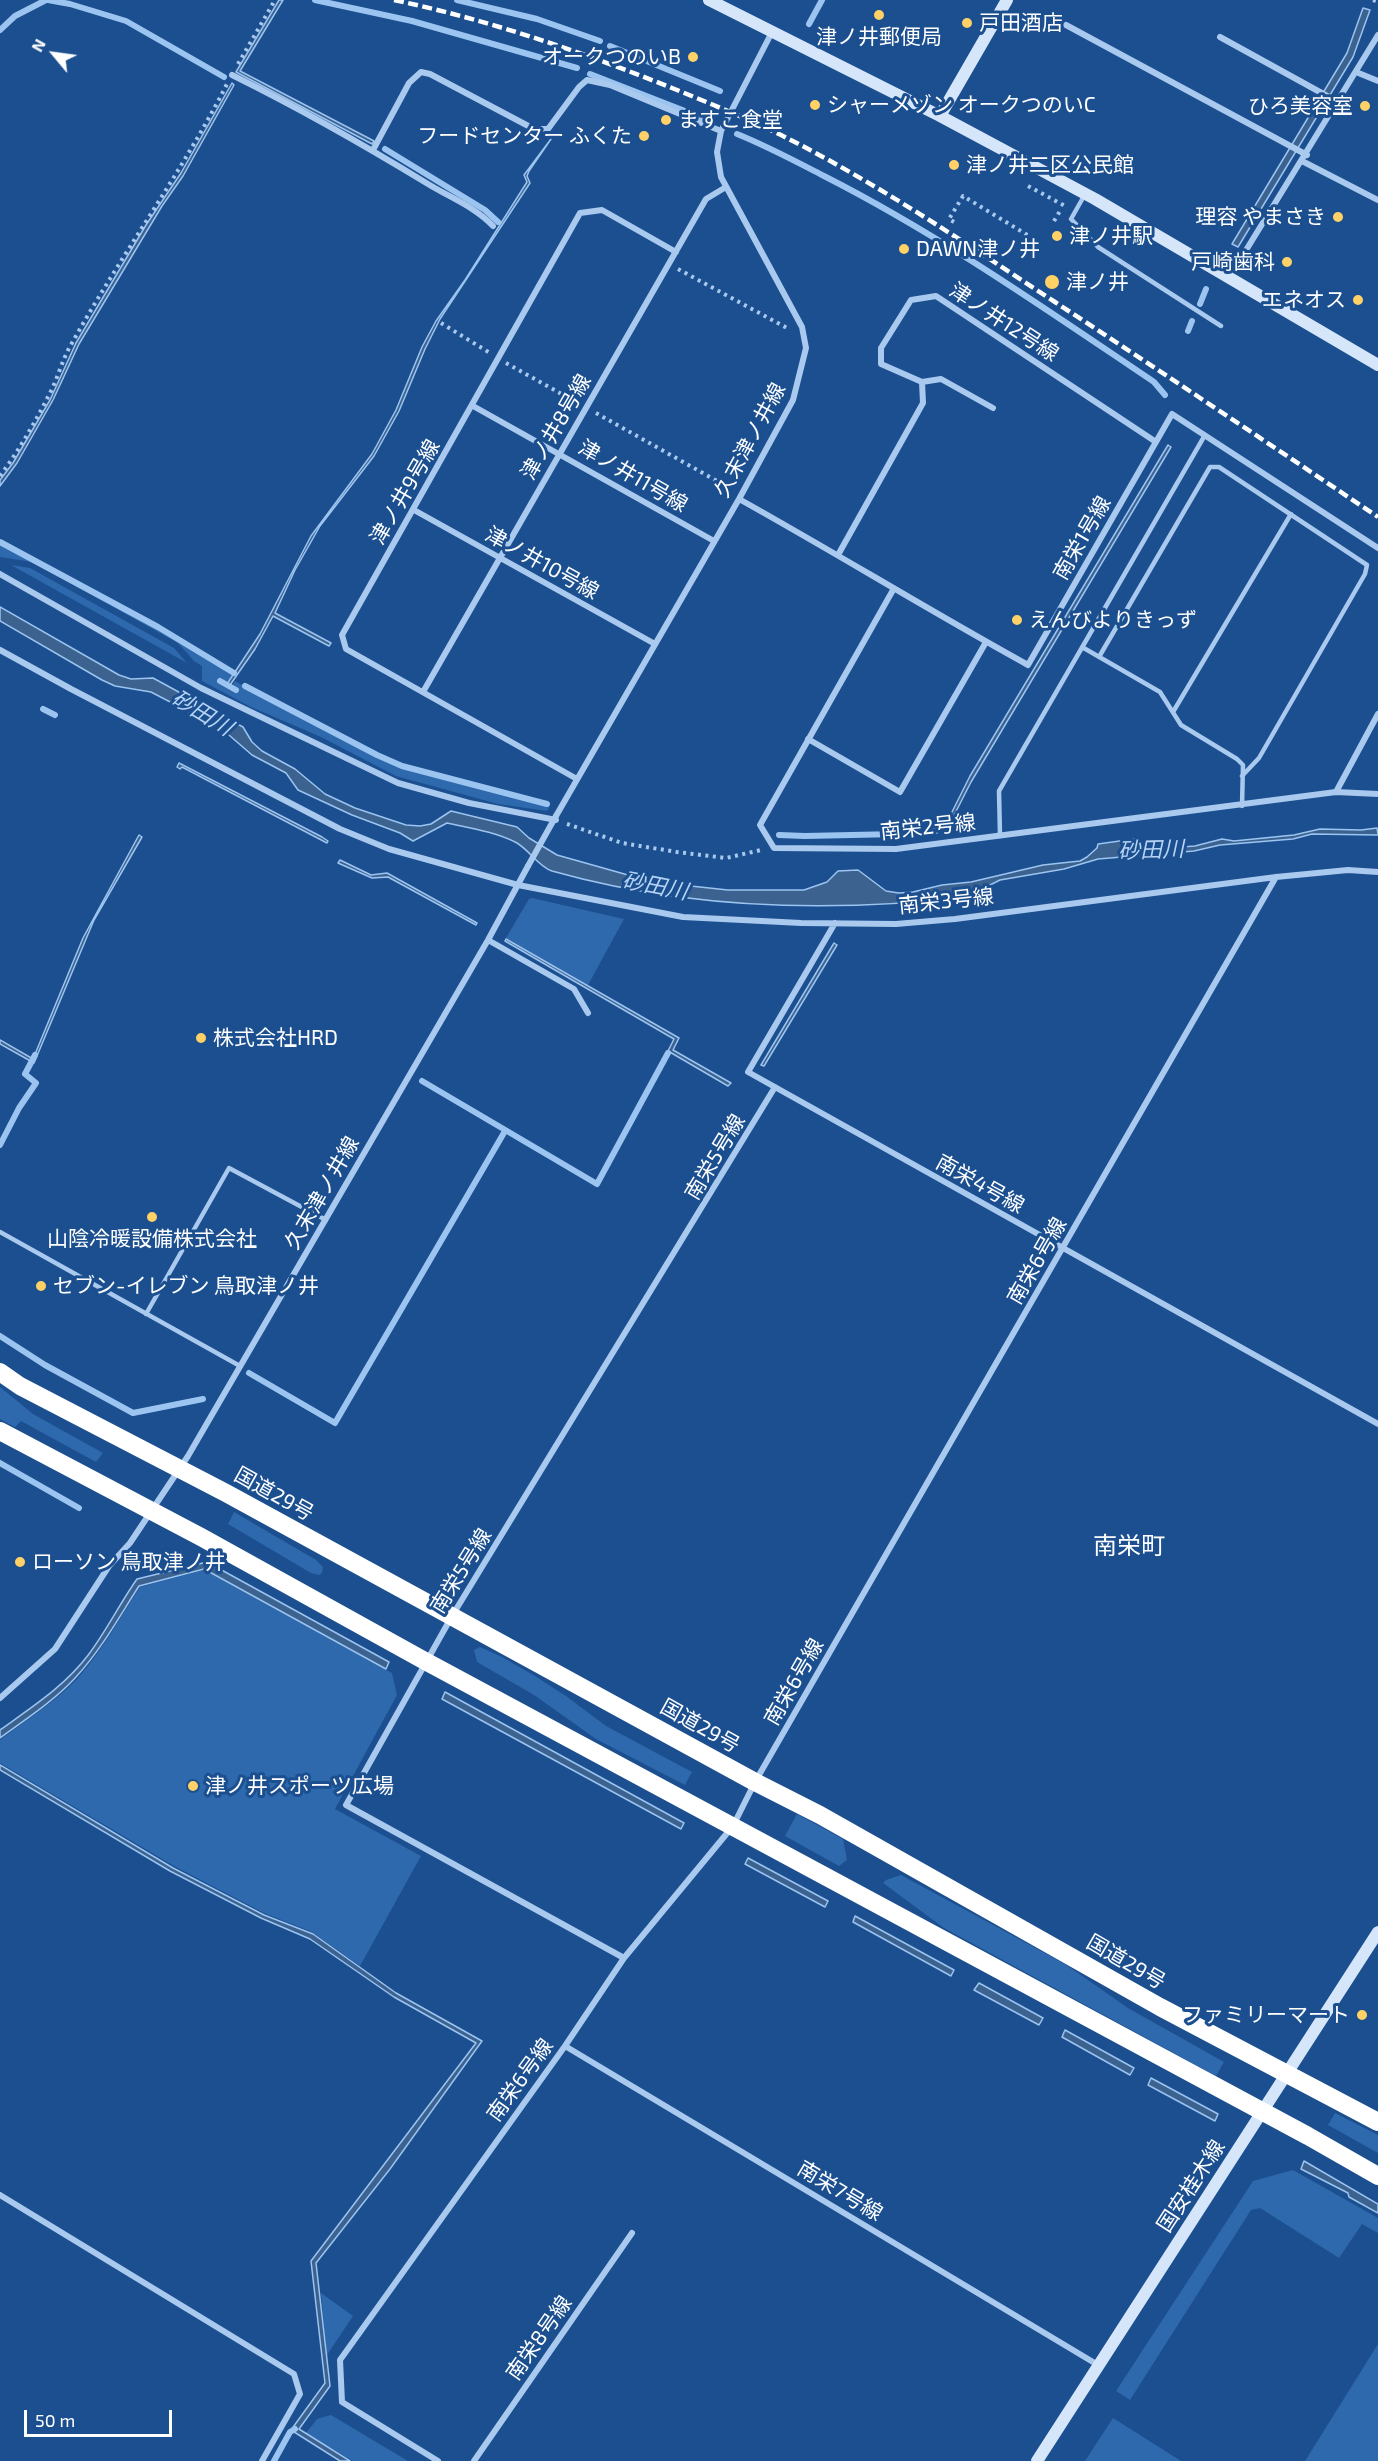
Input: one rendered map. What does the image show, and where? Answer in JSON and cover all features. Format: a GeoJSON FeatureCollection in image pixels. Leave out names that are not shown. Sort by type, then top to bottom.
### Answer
{"type":"FeatureCollection","features":[{"type":"Feature","properties":{"kind":"highway","name":"国道29号"},"geometry":{"type":"LineString","coordinates":[[0,1372],[20,1386],[179,1468],[755,1782],[820,1815],[1160,2007],[1378,2122]]}},
{"type":"Feature","properties":{"kind":"highway"},"geometry":{"type":"LineString","coordinates":[[0,1431],[1263,2111],[1378,2176]]}},
{"type":"Feature","properties":{"kind":"main road"},"geometry":{"type":"LineString","coordinates":[[709,0],[940,116],[1086,194],[1378,365]]}},
{"type":"Feature","properties":{"kind":"main road"},"geometry":{"type":"LineString","coordinates":[[940,116],[1007,0]]}},
{"type":"Feature","properties":{"kind":"main road","name":"国安桂木線"},"geometry":{"type":"LineString","coordinates":[[1037,2461],[1378,1932]]}},
{"type":"Feature","properties":{"kind":"street"},"geometry":{"type":"LineString","coordinates":[[1066,25],[1307,155]]}},
{"type":"Feature","properties":{"kind":"street","name":"久末津ノ井線"},"geometry":{"type":"LineString","coordinates":[[0,1698],[55,1649],[109,1566],[130,1543],[179,1468],[488,940],[793,400],[806,348],[799,318],[721,177],[717,152],[721,131],[772,32]]}},
{"type":"Feature","properties":{"kind":"street"},"geometry":{"type":"LineString","coordinates":[[1230,278],[1378,35]]}},
{"type":"Feature","properties":{"kind":"street"},"geometry":{"type":"LineString","coordinates":[[1220,38],[1338,102]]}},
{"type":"Feature","properties":{"kind":"street"},"geometry":{"type":"LineString","coordinates":[[373,150],[409,83],[421,72],[430,74],[534,129],[548,129],[579,87],[587,80],[610,85],[721,131]]}},
{"type":"Feature","properties":{"kind":"street"},"geometry":{"type":"LineString","coordinates":[[1356,72],[1378,81]]}},
{"type":"Feature","properties":{"kind":"street"},"geometry":{"type":"LineString","coordinates":[[232,75],[373,150],[481,213],[494,226]]}},
{"type":"Feature","properties":{"kind":"street"},"geometry":{"type":"LineString","coordinates":[[1302,162],[1378,200]]}},
{"type":"Feature","properties":{"kind":"street","name":"津ノ井8号線"},"geometry":{"type":"LineString","coordinates":[[423,692],[706,199],[726,187]]}},
{"type":"Feature","properties":{"kind":"street","name":"津ノ井9号線"},"geometry":{"type":"LineString","coordinates":[[577,779],[346,649],[342,635],[580,213],[602,210],[676,252]]}},
{"type":"Feature","properties":{"kind":"street","name":"津ノ井12号線"},"geometry":{"type":"LineString","coordinates":[[922,382],[881,364],[881,348],[911,300],[936,296],[1156,442]]}},
{"type":"Feature","properties":{"kind":"street"},"geometry":{"type":"LineString","coordinates":[[838,555],[923,403],[922,382],[941,379],[993,408]]}},
{"type":"Feature","properties":{"kind":"street","name":"津ノ井11号線"},"geometry":{"type":"LineString","coordinates":[[472,405],[714,541]]}},
{"type":"Feature","properties":{"kind":"street","name":"南栄1号線"},"geometry":{"type":"LineString","coordinates":[[739,499],[838,555],[893,590],[1028,665],[1172,414],[1378,548]]}},
{"type":"Feature","properties":{"kind":"street","name":"津ノ井10号線"},"geometry":{"type":"LineString","coordinates":[[414,510],[655,644]]}},
{"type":"Feature","properties":{"kind":"street"},"geometry":{"type":"LineString","coordinates":[[0,574],[201,688],[398,783],[469,803],[556,818]]}},
{"type":"Feature","properties":{"kind":"street"},"geometry":{"type":"LineString","coordinates":[[774,848],[760,825],[893,590]]}},
{"type":"Feature","properties":{"kind":"street"},"geometry":{"type":"LineString","coordinates":[[808,739],[900,792],[986,642]]}},
{"type":"Feature","properties":{"kind":"street","name":"南栄3号線"},"geometry":{"type":"LineString","coordinates":[[0,650],[70,689],[340,829],[389,849],[518,885],[684,917],[896,924],[955,919],[1276,877],[1348,870],[1378,872]]}},
{"type":"Feature","properties":{"kind":"street"},"geometry":{"type":"LineString","coordinates":[[1336,792],[1378,714]]}},
{"type":"Feature","properties":{"kind":"street","name":"南栄2号線"},"geometry":{"type":"LineString","coordinates":[[774,848],[896,849],[1242,806],[1336,792],[1378,794]]}},
{"type":"Feature","properties":{"kind":"street","name":"南栄6号線"},"geometry":{"type":"LineString","coordinates":[[438,2461],[342,2402],[340,2360],[565,2046],[624,1958],[733,1826],[755,1782],[1276,877]]}},
{"type":"Feature","properties":{"kind":"street","name":"南栄4号線"},"geometry":{"type":"LineString","coordinates":[[835,923],[748,1072],[1378,1424]]}},
{"type":"Feature","properties":{"kind":"street"},"geometry":{"type":"LineString","coordinates":[[488,940],[574,989],[588,1014]]}},
{"type":"Feature","properties":{"kind":"street","name":"南栄5号線"},"geometry":{"type":"LineString","coordinates":[[624,1958],[346,1805],[425,1661],[775,1088]]}},
{"type":"Feature","properties":{"kind":"street","name":"南栄7号線"},"geometry":{"type":"LineString","coordinates":[[565,2046],[1099,2366]]}},
{"type":"Feature","properties":{"kind":"street"},"geometry":{"type":"LineString","coordinates":[[0,2195],[294,2374],[300,2394],[262,2461]]}},
{"type":"Feature","properties":{"kind":"street","name":"南栄8号線"},"geometry":{"type":"LineString","coordinates":[[474,2461],[632,2233]]}},
{"type":"Feature","properties":{"kind":"lane"},"geometry":{"type":"LineString","coordinates":[[1086,194],[1071,219],[1098,247],[1221,326]]}},
{"type":"Feature","properties":{"kind":"lane"},"geometry":{"type":"LineString","coordinates":[[1000,836],[999,791],[1205,435]]}},
{"type":"Feature","properties":{"kind":"lane"},"geometry":{"type":"LineString","coordinates":[[1099,657],[1210,467],[1219,467],[1367,565],[1365,574],[1259,758],[1242,776]]}},
{"type":"Feature","properties":{"kind":"lane"},"geometry":{"type":"LineString","coordinates":[[1173,712],[1291,514]]}},
{"type":"Feature","properties":{"kind":"lane"},"geometry":{"type":"LineString","coordinates":[[1082,647],[1160,692],[1181,725],[1237,759],[1243,765],[1242,806]]}},
{"type":"Feature","properties":{"kind":"lane"},"geometry":{"type":"LineString","coordinates":[[146,1314],[229,1168],[326,1220]]}},
{"type":"Feature","properties":{"kind":"lane"},"geometry":{"type":"LineString","coordinates":[[0,1232],[240,1366]]}},
{"type":"Feature","properties":{"kind":"path"},"geometry":{"type":"LineString","coordinates":[[0,476],[52,389],[70,345],[154,205],[179,172],[275,0]]}},
{"type":"Feature","properties":{"kind":"path"},"geometry":{"type":"LineString","coordinates":[[1373,0],[1378,2]]}},
{"type":"Feature","properties":{"kind":"path"},"geometry":{"type":"LineString","coordinates":[[1028,186],[1076,212]]}},
{"type":"Feature","properties":{"kind":"path"},"geometry":{"type":"LineString","coordinates":[[954,222],[949,219],[963,196],[1034,239],[1038,238]]}},
{"type":"Feature","properties":{"kind":"path"},"geometry":{"type":"LineString","coordinates":[[669,265],[804,337]]}},
{"type":"Feature","properties":{"kind":"path"},"geometry":{"type":"LineString","coordinates":[[556,818],[622,843],[726,858],[774,848]]}},
{"type":"Feature","properties":{"kind":"shaded area"},"geometry":{"type":"Polygon","coordinates":[[[0,543],[180,641],[233,674],[227,684],[232,686],[235,681],[319,727],[402,768],[550,806],[547,811],[498,804],[396,776],[321,737],[251,707],[202,681],[202,666],[194,661],[178,643],[32,562],[0,557],[0,543]]]}},
{"type":"Feature","properties":{"kind":"shaded area"},"geometry":{"type":"Polygon","coordinates":[[[11,565],[30,568],[174,648],[187,663],[11,565]]]}},
{"type":"Feature","properties":{"kind":"shaded area"},"geometry":{"type":"Polygon","coordinates":[[[529,899],[624,919],[588,985],[506,938],[529,899]]]}},
{"type":"Feature","properties":{"kind":"shaded area"},"geometry":{"type":"Polygon","coordinates":[[[0,1387],[33,1414],[103,1453],[96,1462],[21,1421],[15,1427],[0,1419],[0,1387]]]}},
{"type":"Feature","properties":{"kind":"shaded area"},"geometry":{"type":"Polygon","coordinates":[[[234,1512],[316,1560],[323,1567],[322,1573],[319,1575],[311,1573],[228,1524],[234,1512]]]}},
{"type":"Feature","properties":{"kind":"shaded area","name":"津ノ井スポーツ広場"},"geometry":{"type":"Polygon","coordinates":[[[204,1570],[392,1673],[397,1695],[335,1809],[421,1856],[360,1966],[312,1932],[264,1913],[174,1866],[0,1763],[0,1740],[50,1703],[77,1679],[103,1646],[140,1587],[204,1570]]]}},
{"type":"Feature","properties":{"kind":"shaded area"},"geometry":{"type":"Polygon","coordinates":[[[480,1647],[535,1676],[606,1726],[692,1772],[685,1785],[596,1739],[534,1695],[477,1662],[474,1650],[480,1647]]]}},
{"type":"Feature","properties":{"kind":"shaded area"},"geometry":{"type":"Polygon","coordinates":[[[797,1814],[843,1839],[847,1860],[839,1866],[785,1836],[797,1814]]]}},
{"type":"Feature","properties":{"kind":"shaded area"},"geometry":{"type":"Polygon","coordinates":[[[901,1875],[1065,1964],[1128,2008],[1224,2062],[1216,2076],[944,1928],[883,1883],[901,1875]]]}},
{"type":"Feature","properties":{"kind":"shaded area"},"geometry":{"type":"Polygon","coordinates":[[[1335,2113],[1378,2135],[1378,2153],[1328,2125],[1335,2113]]]}},
{"type":"Feature","properties":{"kind":"shaded area"},"geometry":{"type":"Polygon","coordinates":[[[1293,2170],[1378,2218],[1378,2233],[1362,2224],[1339,2258],[1260,2208],[1251,2210],[1130,2400],[1116,2391],[1253,2181],[1293,2170]]]}},
{"type":"Feature","properties":{"kind":"shaded area"},"geometry":{"type":"Polygon","coordinates":[[[321,2293],[353,2316],[327,2355],[321,2293]]]}},
{"type":"Feature","properties":{"kind":"shaded area"},"geometry":{"type":"Polygon","coordinates":[[[1378,2344],[1378,2461],[1305,2461],[1378,2344]]]}},
{"type":"Feature","properties":{"kind":"shaded area"},"geometry":{"type":"Polygon","coordinates":[[[331,2415],[408,2461],[353,2461],[306,2433],[317,2419],[331,2415]]]}},
{"type":"Feature","properties":{"kind":"shaded area"},"geometry":{"type":"Polygon","coordinates":[[[1113,2418],[1181,2461],[1085,2461],[1113,2418]]]}},
{"type":"Feature","properties":{"kind":"water"},"geometry":{"type":"Polygon","coordinates":[[[279,0],[283,0],[240,71],[374,141],[372,144],[236,72],[279,0]]]}},
{"type":"Feature","properties":{"kind":"water"},"geometry":{"type":"Polygon","coordinates":[[[1363,8],[1370,10],[1353,57],[1238,247],[1232,244],[1347,53],[1363,8]]]}},
{"type":"Feature","properties":{"kind":"water"},"geometry":{"type":"Polygon","coordinates":[[[232,83],[234,85],[183,176],[162,206],[79,344],[53,400],[17,463],[0,486],[0,480],[13,463],[50,400],[76,343],[146,225],[181,173],[232,83]]]}},
{"type":"Feature","properties":{"kind":"water"},"geometry":{"type":"Polygon","coordinates":[[[551,139],[529,171],[527,176],[530,183],[440,319],[399,411],[374,456],[320,526],[295,570],[275,613],[331,643],[329,646],[273,616],[255,649],[230,685],[227,684],[260,634],[311,536],[372,454],[396,410],[422,347],[436,321],[465,280],[527,182],[524,175],[551,139]]]}},
{"type":"Feature","properties":{"kind":"water"},"geometry":{"type":"Polygon","coordinates":[[[1168,445],[1171,447],[971,782],[945,833],[942,832],[970,776],[1168,445]]]}},
{"type":"Feature","properties":{"kind":"water","name":"砂田川"},"geometry":{"type":"Polygon","coordinates":[[[0,607],[119,675],[131,679],[153,678],[243,727],[252,742],[262,751],[295,769],[325,794],[355,808],[406,825],[420,826],[431,824],[451,811],[517,827],[529,838],[557,855],[635,877],[672,884],[728,890],[804,890],[827,882],[838,871],[858,870],[886,891],[899,893],[971,882],[1043,865],[1080,861],[1097,848],[1098,844],[1134,839],[1143,846],[1155,849],[1195,846],[1222,839],[1234,841],[1294,835],[1320,829],[1377,828],[1378,835],[1312,834],[1293,839],[1220,845],[1194,851],[1098,859],[1064,869],[1000,880],[984,888],[976,896],[923,901],[870,905],[763,905],[657,894],[552,871],[517,843],[483,831],[447,823],[413,841],[400,833],[352,815],[298,790],[286,773],[252,755],[222,729],[151,692],[115,686],[102,680],[0,621],[0,607]]]}},
{"type":"Feature","properties":{"kind":"water"},"geometry":{"type":"Polygon","coordinates":[[[179,763],[322,837],[328,841],[327,843],[182,767],[180,769],[177,767],[179,763]]]}},
{"type":"Feature","properties":{"kind":"water"},"geometry":{"type":"Polygon","coordinates":[[[139,835],[142,837],[94,920],[34,1063],[0,1044],[0,1040],[33,1059],[83,938],[139,835]]]}},
{"type":"Feature","properties":{"kind":"water"},"geometry":{"type":"Polygon","coordinates":[[[340,860],[371,875],[387,873],[477,923],[476,925],[388,877],[372,878],[338,863],[340,860]]]}},
{"type":"Feature","properties":{"kind":"water"},"geometry":{"type":"Polygon","coordinates":[[[506,939],[679,1038],[673,1050],[731,1083],[728,1086],[668,1051],[674,1039],[505,941],[506,939]]]}},
{"type":"Feature","properties":{"kind":"water"},"geometry":{"type":"Polygon","coordinates":[[[834,943],[837,945],[764,1066],[761,1065],[834,943]]]}},
{"type":"Feature","properties":{"kind":"water"},"geometry":{"type":"Polygon","coordinates":[[[207,1562],[389,1662],[386,1669],[204,1569],[139,1586],[102,1645],[76,1677],[49,1702],[0,1738],[0,1730],[48,1695],[80,1666],[96,1645],[137,1579],[207,1562]]]}},
{"type":"Feature","properties":{"kind":"water"},"geometry":{"type":"Polygon","coordinates":[[[445,1692],[684,1823],[681,1829],[442,1699],[445,1692]]]}},
{"type":"Feature","properties":{"kind":"water"},"geometry":{"type":"Polygon","coordinates":[[[0,1765],[173,1868],[264,1915],[313,1934],[396,1993],[482,2041],[390,2169],[316,2263],[330,2386],[299,2429],[350,2461],[340,2461],[291,2430],[325,2383],[311,2261],[476,2043],[394,1997],[310,1939],[261,1918],[170,1871],[0,1770],[0,1765]]]}},
{"type":"Feature","properties":{"kind":"water"},"geometry":{"type":"Polygon","coordinates":[[[748,1858],[828,1901],[825,1907],[745,1864],[748,1858]]]}},
{"type":"Feature","properties":{"kind":"water"},"geometry":{"type":"Polygon","coordinates":[[[855,1916],[954,1970],[951,1976],[853,1922],[855,1916]]]}},
{"type":"Feature","properties":{"kind":"water"},"geometry":{"type":"Polygon","coordinates":[[[979,1983],[1043,2018],[1039,2025],[974,1990],[979,1983]]]}},
{"type":"Feature","properties":{"kind":"water"},"geometry":{"type":"Polygon","coordinates":[[[1065,2030],[1134,2068],[1130,2075],[1062,2037],[1065,2030]]]}},
{"type":"Feature","properties":{"kind":"water"},"geometry":{"type":"Polygon","coordinates":[[[1151,2078],[1218,2114],[1215,2121],[1148,2085],[1151,2078]]]}},
{"type":"Feature","properties":{"kind":"water"},"geometry":{"type":"Polygon","coordinates":[[[1304,2161],[1378,2204],[1378,2213],[1349,2197],[1348,2193],[1301,2169],[1304,2161]]]}},
{"type":"Feature","properties":{"kind":"waterway"},"geometry":{"type":"LineString","coordinates":[[0,30],[15,16],[46,0]]}},
{"type":"Feature","properties":{"kind":"waterway"},"geometry":{"type":"LineString","coordinates":[[48,0],[70,4],[126,21],[224,77]]}},
{"type":"Feature","properties":{"kind":"waterway"},"geometry":{"type":"LineString","coordinates":[[315,0],[412,21],[577,68]]}},
{"type":"Feature","properties":{"kind":"waterway"},"geometry":{"type":"LineString","coordinates":[[457,0],[537,19],[600,41]]}},
{"type":"Feature","properties":{"kind":"waterway"},"geometry":{"type":"LineString","coordinates":[[809,24],[822,0]]}},
{"type":"Feature","properties":{"kind":"waterway"},"geometry":{"type":"LineString","coordinates":[[610,46],[720,91]]}},
{"type":"Feature","properties":{"kind":"waterway"},"geometry":{"type":"LineString","coordinates":[[590,74],[708,120]]}},
{"type":"Feature","properties":{"kind":"waterway"},"geometry":{"type":"LineString","coordinates":[[737,134],[867,199],[951,248],[1154,382],[1165,395]]}},
{"type":"Feature","properties":{"kind":"waterway"},"geometry":{"type":"LineString","coordinates":[[385,149],[485,210],[498,222]]}},
{"type":"Feature","properties":{"kind":"waterway"},"geometry":{"type":"LineString","coordinates":[[1200,304],[1206,289]]}},
{"type":"Feature","properties":{"kind":"waterway"},"geometry":{"type":"LineString","coordinates":[[1188,331],[1192,321]]}},
{"type":"Feature","properties":{"kind":"waterway"},"geometry":{"type":"LineString","coordinates":[[0,542],[158,627],[234,673]]}},
{"type":"Feature","properties":{"kind":"waterway"},"geometry":{"type":"LineString","coordinates":[[220,681],[236,690]]}},
{"type":"Feature","properties":{"kind":"waterway"},"geometry":{"type":"LineString","coordinates":[[245,686],[402,766],[547,804]]}},
{"type":"Feature","properties":{"kind":"waterway"},"geometry":{"type":"LineString","coordinates":[[43,709],[55,715]]}},
{"type":"Feature","properties":{"kind":"waterway"},"geometry":{"type":"LineString","coordinates":[[922,833],[936,831]]}},
{"type":"Feature","properties":{"kind":"waterway"},"geometry":{"type":"LineString","coordinates":[[779,835],[898,834]]}},
{"type":"Feature","properties":{"kind":"waterway"},"geometry":{"type":"LineString","coordinates":[[422,1081],[597,1184],[668,1053]]}},
{"type":"Feature","properties":{"kind":"waterway"},"geometry":{"type":"LineString","coordinates":[[0,1145],[19,1108],[36,1083],[25,1074],[35,1055]]}},
{"type":"Feature","properties":{"kind":"waterway"},"geometry":{"type":"LineString","coordinates":[[249,1373],[335,1423],[505,1131]]}},
{"type":"Feature","properties":{"kind":"waterway"},"geometry":{"type":"LineString","coordinates":[[0,1336],[45,1365],[133,1413],[203,1399]]}},
{"type":"Feature","properties":{"kind":"waterway"},"geometry":{"type":"LineString","coordinates":[[0,1463],[79,1508]]}},
{"type":"Feature","properties":{"kind":"waterway"},"geometry":{"type":"LineString","coordinates":[[274,2461],[290,2432],[295,2429]]}},
{"type":"Feature","properties":{"kind":"railway"},"geometry":{"type":"LineString","coordinates":[[394,0],[500,27],[604,62],[672,88],[781,135],[852,173],[954,236],[1378,517]]}},
{"type":"Feature","properties":{"kind":"place","name":"津ノ井郵便局"},"geometry":{"type":"Point","coordinates":[879,15]}},
{"type":"Feature","properties":{"kind":"place","name":"戸田酒店"},"geometry":{"type":"Point","coordinates":[967,23]}},
{"type":"Feature","properties":{"kind":"place","name":"オークつのいB"},"geometry":{"type":"Point","coordinates":[693,57]}},
{"type":"Feature","properties":{"kind":"place","name":"シャーメゾン オークつのいC"},"geometry":{"type":"Point","coordinates":[815,105]}},
{"type":"Feature","properties":{"kind":"place","name":"ひろ美容室"},"geometry":{"type":"Point","coordinates":[1365,106]}},
{"type":"Feature","properties":{"kind":"place","name":"ますこ食堂"},"geometry":{"type":"Point","coordinates":[666,120]}},
{"type":"Feature","properties":{"kind":"place","name":"フードセンター ふくた"},"geometry":{"type":"Point","coordinates":[644,136]}},
{"type":"Feature","properties":{"kind":"place","name":"津ノ井二区公民館"},"geometry":{"type":"Point","coordinates":[954,165]}},
{"type":"Feature","properties":{"kind":"place","name":"理容 やまさき"},"geometry":{"type":"Point","coordinates":[1338,217]}},
{"type":"Feature","properties":{"kind":"place","name":"津ノ井駅"},"geometry":{"type":"Point","coordinates":[1057,236]}},
{"type":"Feature","properties":{"kind":"place","name":"DAWN津ノ井"},"geometry":{"type":"Point","coordinates":[904,249]}},
{"type":"Feature","properties":{"kind":"place","name":"戸崎歯科"},"geometry":{"type":"Point","coordinates":[1287,262]}},
{"type":"Feature","properties":{"kind":"place","name":"津ノ井"},"geometry":{"type":"Point","coordinates":[1052,282]}},
{"type":"Feature","properties":{"kind":"place","name":"エネオス"},"geometry":{"type":"Point","coordinates":[1358,300]}},
{"type":"Feature","properties":{"kind":"place","name":"えんびよりきっず"},"geometry":{"type":"Point","coordinates":[1017,620]}},
{"type":"Feature","properties":{"kind":"place","name":"株式会社HRD"},"geometry":{"type":"Point","coordinates":[201,1038]}},
{"type":"Feature","properties":{"kind":"place","name":"山陰冷暖設備株式会社"},"geometry":{"type":"Point","coordinates":[152,1217]}},
{"type":"Feature","properties":{"kind":"place","name":"セブン-イレブン 鳥取津ノ井"},"geometry":{"type":"Point","coordinates":[41,1286]}},
{"type":"Feature","properties":{"kind":"place","name":"ローソン 鳥取津ノ井"},"geometry":{"type":"Point","coordinates":[20,1562]}},
{"type":"Feature","properties":{"kind":"place","name":"津ノ井スポーツ広場"},"geometry":{"type":"Point","coordinates":[193,1786]}},
{"type":"Feature","properties":{"kind":"place","name":"ファミリーマート"},"geometry":{"type":"Point","coordinates":[1362,2015]}},
{"type":"Feature","properties":{"kind":"district","name":"南栄町"},"geometry":{"type":"Point","coordinates":[1129,1546]}}]}
